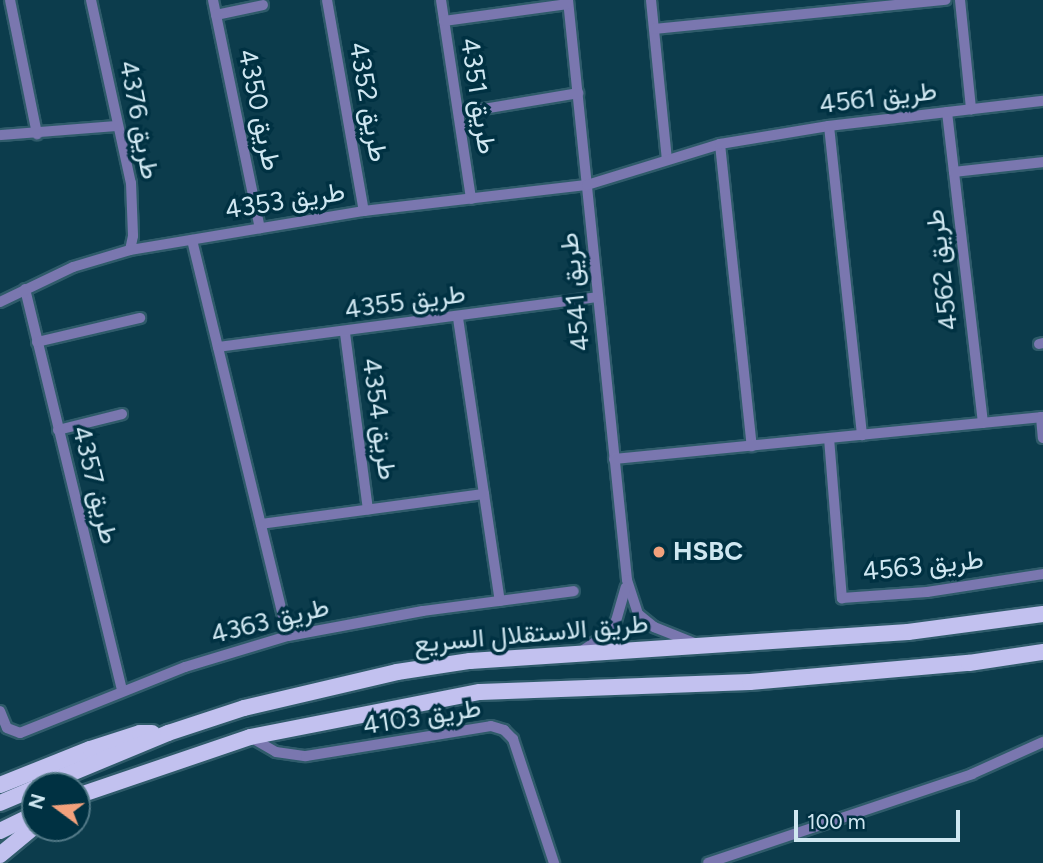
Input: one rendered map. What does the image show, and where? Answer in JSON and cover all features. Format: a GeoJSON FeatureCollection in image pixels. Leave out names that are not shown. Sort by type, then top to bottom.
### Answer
{"type":"FeatureCollection","features":[{"type":"Feature","properties":{"kind":"main road","name":"طريق الاستقلال السريع"},"geometry":{"type":"LineString","coordinates":[[74,772],[168,733],[244,708],[397,672],[470,661],[908,632],[1043,614]]}},
{"type":"Feature","properties":{"kind":"main road","name":"طريق الاستقلال السريع"},"geometry":{"type":"LineString","coordinates":[[91,791],[250,737],[480,692],[750,682],[969,663],[1043,652]]}},
{"type":"Feature","properties":{"kind":"main road"},"geometry":{"type":"LineString","coordinates":[[0,785],[140,733],[168,733]]}},
{"type":"Feature","properties":{"kind":"main road"},"geometry":{"type":"LineString","coordinates":[[0,803],[21,794]]}},
{"type":"Feature","properties":{"kind":"main road"},"geometry":{"type":"LineString","coordinates":[[0,831],[21,821]]}},
{"type":"Feature","properties":{"kind":"main road"},"geometry":{"type":"LineString","coordinates":[[0,855],[21,838]]}},
{"type":"Feature","properties":{"kind":"street"},"geometry":{"type":"LineString","coordinates":[[10,0],[37,134]]}},
{"type":"Feature","properties":{"kind":"street","name":"طريق 4376"},"geometry":{"type":"LineString","coordinates":[[91,0],[131,183],[133,236],[130,250]]}},
{"type":"Feature","properties":{"kind":"street","name":"طريق 4350"},"geometry":{"type":"LineString","coordinates":[[213,0],[260,228]]}},
{"type":"Feature","properties":{"kind":"street","name":"طريق 4352"},"geometry":{"type":"LineString","coordinates":[[327,0],[364,211]]}},
{"type":"Feature","properties":{"kind":"street","name":"طريق 4351"},"geometry":{"type":"LineString","coordinates":[[441,0],[471,199]]}},
{"type":"Feature","properties":{"kind":"street"},"geometry":{"type":"LineString","coordinates":[[651,0],[667,159]]}},
{"type":"Feature","properties":{"kind":"street"},"geometry":{"type":"LineString","coordinates":[[654,29],[946,0]]}},
{"type":"Feature","properties":{"kind":"street"},"geometry":{"type":"LineString","coordinates":[[960,0],[971,109]]}},
{"type":"Feature","properties":{"kind":"street"},"geometry":{"type":"LineString","coordinates":[[444,21],[568,2]]}},
{"type":"Feature","properties":{"kind":"street","name":"طريق 4541"},"geometry":{"type":"LineString","coordinates":[[568,2],[627,580]]}},
{"type":"Feature","properties":{"kind":"street"},"geometry":{"type":"LineString","coordinates":[[216,15],[263,5]]}},
{"type":"Feature","properties":{"kind":"street"},"geometry":{"type":"LineString","coordinates":[[458,113],[578,93]]}},
{"type":"Feature","properties":{"kind":"street","name":"طريق 4561"},"geometry":{"type":"LineString","coordinates":[[587,186],[720,144],[829,127],[1043,101]]}},
{"type":"Feature","properties":{"kind":"street","name":"طريق 4562"},"geometry":{"type":"LineString","coordinates":[[947,112],[983,423]]}},
{"type":"Feature","properties":{"kind":"street"},"geometry":{"type":"LineString","coordinates":[[0,135],[118,126]]}},
{"type":"Feature","properties":{"kind":"street"},"geometry":{"type":"LineString","coordinates":[[829,127],[862,435]]}},
{"type":"Feature","properties":{"kind":"street"},"geometry":{"type":"LineString","coordinates":[[720,144],[752,446]]}},
{"type":"Feature","properties":{"kind":"street"},"geometry":{"type":"LineString","coordinates":[[954,172],[1043,162]]}},
{"type":"Feature","properties":{"kind":"street","name":"طريق 4353"},"geometry":{"type":"LineString","coordinates":[[0,302],[73,267],[130,250],[364,211],[587,186]]}},
{"type":"Feature","properties":{"kind":"street"},"geometry":{"type":"LineString","coordinates":[[192,240],[288,636]]}},
{"type":"Feature","properties":{"kind":"street","name":"طريق 4357"},"geometry":{"type":"LineString","coordinates":[[24,289],[122,691]]}},
{"type":"Feature","properties":{"kind":"street","name":"طريق 4355"},"geometry":{"type":"LineString","coordinates":[[218,348],[458,318],[598,297]]}},
{"type":"Feature","properties":{"kind":"street"},"geometry":{"type":"LineString","coordinates":[[37,342],[140,318]]}},
{"type":"Feature","properties":{"kind":"street"},"geometry":{"type":"LineString","coordinates":[[458,318],[500,601]]}},
{"type":"Feature","properties":{"kind":"street","name":"طريق 4354"},"geometry":{"type":"LineString","coordinates":[[345,333],[368,510]]}},
{"type":"Feature","properties":{"kind":"street"},"geometry":{"type":"LineString","coordinates":[[58,430],[122,414]]}},
{"type":"Feature","properties":{"kind":"street"},"geometry":{"type":"LineString","coordinates":[[614,459],[1042,417],[1043,438]]}},
{"type":"Feature","properties":{"kind":"street","name":"طريق 4563"},"geometry":{"type":"LineString","coordinates":[[829,438],[842,598],[927,592],[1043,574]]}},
{"type":"Feature","properties":{"kind":"street","name":"طريق 4354"},"geometry":{"type":"LineString","coordinates":[[261,524],[484,494]]}},
{"type":"Feature","properties":{"kind":"street"},"geometry":{"type":"LineString","coordinates":[[627,580],[638,614],[654,627],[696,645]]}},
{"type":"Feature","properties":{"kind":"street"},"geometry":{"type":"LineString","coordinates":[[579,653],[600,639],[617,621],[627,580]]}},
{"type":"Feature","properties":{"kind":"street","name":"طريق 4363"},"geometry":{"type":"LineString","coordinates":[[0,711],[7,728],[20,733],[184,667],[288,636],[423,611],[574,592]]}},
{"type":"Feature","properties":{"kind":"street","name":"طريق 4103"},"geometry":{"type":"LineString","coordinates":[[250,737],[276,752],[306,756],[491,726],[504,730],[513,739],[554,863]]}},
{"type":"Feature","properties":{"kind":"street"},"geometry":{"type":"LineString","coordinates":[[708,863],[972,774],[1043,742]]}},
{"type":"Feature","properties":{"kind":"place","name":"HSBC"},"geometry":{"type":"Point","coordinates":[659,552]}}]}
